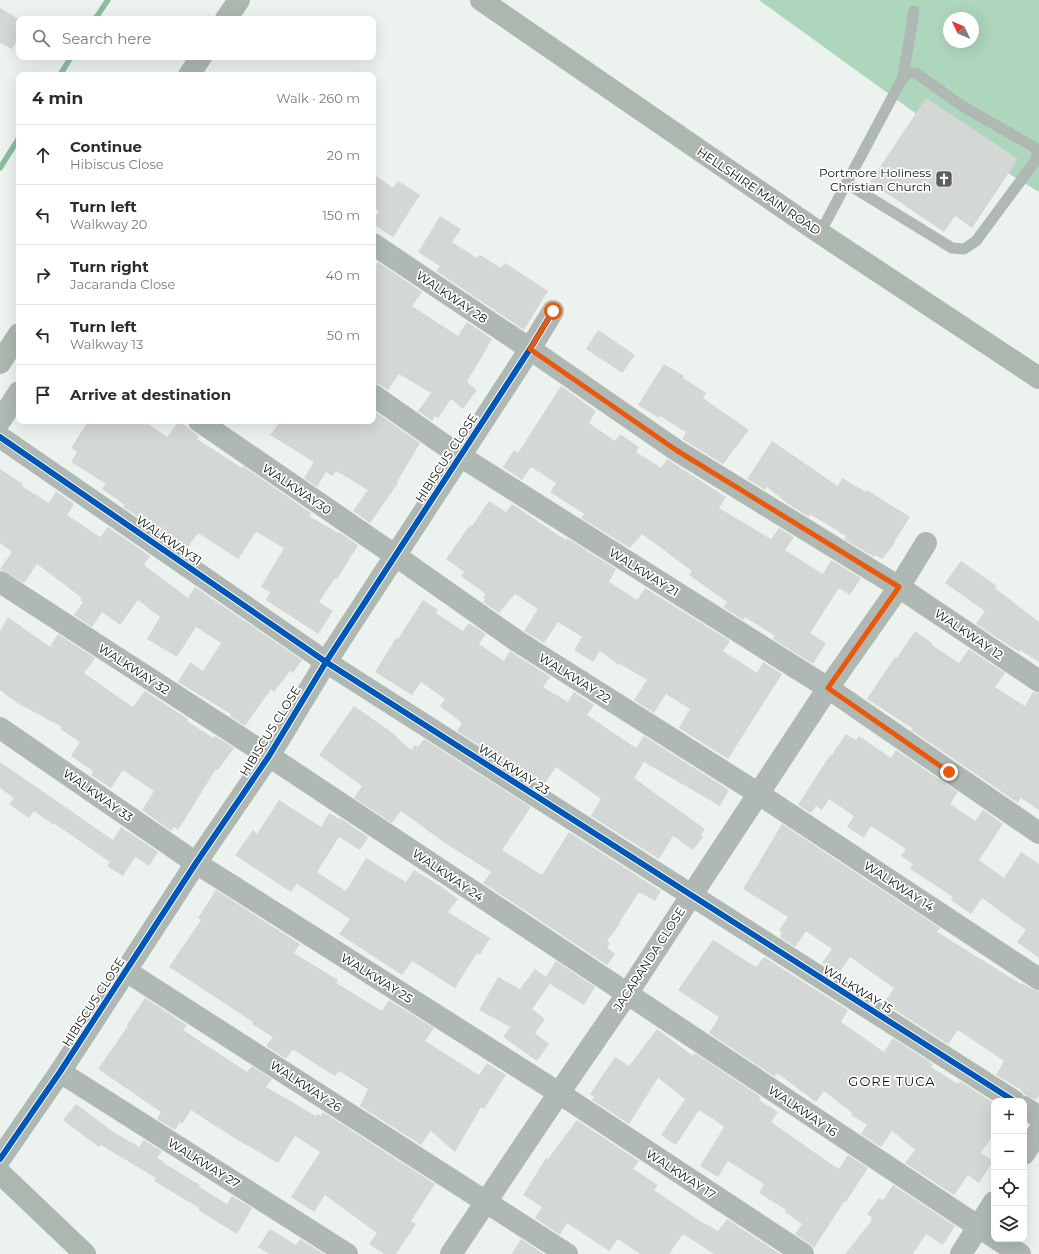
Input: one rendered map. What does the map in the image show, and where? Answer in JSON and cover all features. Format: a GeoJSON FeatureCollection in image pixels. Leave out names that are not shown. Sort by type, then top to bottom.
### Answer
{"type":"FeatureCollection","features":[{"type":"Feature","properties":{"kind":"main road"},"geometry":{"type":"LineString","coordinates":[[228,16],[239,0]]}},
{"type":"Feature","properties":{"kind":"main road","name":"HELLSHIRE MAIN ROAD"},"geometry":{"type":"LineString","coordinates":[[481,0],[820,233],[1039,378]]}},
{"type":"Feature","properties":{"kind":"main road"},"geometry":{"type":"LineString","coordinates":[[191,72],[199,60]]}},
{"type":"Feature","properties":{"kind":"main road"},"geometry":{"type":"LineString","coordinates":[[0,363],[16,339]]}},
{"type":"Feature","properties":{"kind":"main road"},"geometry":{"type":"LineString","coordinates":[[0,1173],[85,1254]]}},
{"type":"Feature","properties":{"kind":"street","name":"WALKWAY 28"},"geometry":{"type":"LineString","coordinates":[[376,246],[530,349],[676,450],[899,587]]}},
{"type":"Feature","properties":{"kind":"street","name":"HIBISCUS CLOSE"},"geometry":{"type":"LineString","coordinates":[[0,1159],[60,1072],[196,863],[269,756],[326,662],[530,349],[553,311]]}},
{"type":"Feature","properties":{"kind":"street"},"geometry":{"type":"LineString","coordinates":[[0,421],[16,397]]}},
{"type":"Feature","properties":{"kind":"street","name":"WALKWAY 21"},"geometry":{"type":"LineString","coordinates":[[376,397],[460,456],[828,688],[1039,833]]}},
{"type":"Feature","properties":{"kind":"street","name":"WALKWAY30"},"geometry":{"type":"LineString","coordinates":[[202,424],[396,556]]}},
{"type":"Feature","properties":{"kind":"street","name":"WALKWAY31"},"geometry":{"type":"LineString","coordinates":[[0,437],[326,662]]}},
{"type":"Feature","properties":{"kind":"street","name":"JACARANDA CLOSE"},"geometry":{"type":"LineString","coordinates":[[451,1254],[558,1093],[627,994],[828,688],[899,587],[926,543]]}},
{"type":"Feature","properties":{"kind":"street","name":"WALKWAY 22"},"geometry":{"type":"LineString","coordinates":[[396,556],[517,641],[758,794]]}},
{"type":"Feature","properties":{"kind":"street","name":"WALKWAY 32"},"geometry":{"type":"LineString","coordinates":[[0,582],[269,756]]}},
{"type":"Feature","properties":{"kind":"street","name":"WALKWAY 12"},"geometry":{"type":"LineString","coordinates":[[899,587],[1039,681]]}},
{"type":"Feature","properties":{"kind":"street","name":"WALKWAY 23"},"geometry":{"type":"LineString","coordinates":[[326,662],[691,896]]}},
{"type":"Feature","properties":{"kind":"street","name":"WALKWAY 33"},"geometry":{"type":"LineString","coordinates":[[0,728],[196,863]]}},
{"type":"Feature","properties":{"kind":"street","name":"WALKWAY 24"},"geometry":{"type":"LineString","coordinates":[[269,756],[627,994]]}},
{"type":"Feature","properties":{"kind":"street","name":"WALKWAY 14"},"geometry":{"type":"LineString","coordinates":[[758,794],[1039,979]]}},
{"type":"Feature","properties":{"kind":"street","name":"WALKWAY 25"},"geometry":{"type":"LineString","coordinates":[[196,863],[558,1093]]}},
{"type":"Feature","properties":{"kind":"street","name":"WALKWAY 15"},"geometry":{"type":"LineString","coordinates":[[691,896],[1009,1098]]}},
{"type":"Feature","properties":{"kind":"street","name":"WALKWAY 26"},"geometry":{"type":"LineString","coordinates":[[126,971],[567,1254]]}},
{"type":"Feature","properties":{"kind":"street","name":"WALKWAY 16"},"geometry":{"type":"LineString","coordinates":[[627,994],[1020,1254]]}},
{"type":"Feature","properties":{"kind":"street","name":"WALKWAY 27"},"geometry":{"type":"LineString","coordinates":[[60,1072],[347,1254]]}},
{"type":"Feature","properties":{"kind":"street","name":"WALKWAY 17"},"geometry":{"type":"LineString","coordinates":[[558,1093],[803,1254]]}},
{"type":"Feature","properties":{"kind":"street"},"geometry":{"type":"LineString","coordinates":[[1027,1109],[1039,1117]]}},
{"type":"Feature","properties":{"kind":"street"},"geometry":{"type":"LineString","coordinates":[[1027,1149],[1039,1130]]}},
{"type":"Feature","properties":{"kind":"street"},"geometry":{"type":"LineString","coordinates":[[961,1254],[989,1234],[993,1206]]}},
{"type":"Feature","properties":{"kind":"lane"},"geometry":{"type":"LineString","coordinates":[[820,233],[903,77],[914,11]]}},
{"type":"Feature","properties":{"kind":"lane"},"geometry":{"type":"LineString","coordinates":[[846,183],[952,248],[964,249],[976,241],[1036,160],[1037,152],[1034,147],[962,106],[916,73],[910,73],[903,77]]}},
{"type":"Feature","properties":{"kind":"green space"},"geometry":{"type":"Polygon","coordinates":[[[759,0],[1039,0],[1039,192],[947,136],[759,0]]]}},
{"type":"Feature","properties":{"kind":"building"},"geometry":{"type":"Polygon","coordinates":[[[0,8],[16,17],[16,42],[12,49],[0,43],[0,8]]]}},
{"type":"Feature","properties":{"kind":"building"},"geometry":{"type":"Polygon","coordinates":[[[926,98],[1018,159],[972,228],[955,216],[944,232],[870,182],[926,98]]]}},
{"type":"Feature","properties":{"kind":"building"},"geometry":{"type":"Polygon","coordinates":[[[376,176],[393,188],[398,181],[420,195],[393,237],[376,226],[376,216],[379,211],[376,209],[376,176]]]}},
{"type":"Feature","properties":{"kind":"building"},"geometry":{"type":"Polygon","coordinates":[[[440,216],[461,229],[452,242],[477,258],[480,255],[501,268],[505,263],[548,291],[524,330],[436,271],[440,266],[418,252],[440,216]]]}},
{"type":"Feature","properties":{"kind":"building"},"geometry":{"type":"Polygon","coordinates":[[[378,262],[422,292],[412,306],[458,336],[467,322],[492,339],[467,382],[477,390],[463,409],[451,399],[438,418],[435,416],[432,421],[418,411],[431,393],[399,374],[388,390],[376,384],[376,264],[378,262]]]}},
{"type":"Feature","properties":{"kind":"building"},"geometry":{"type":"Polygon","coordinates":[[[598,330],[635,355],[622,373],[586,349],[598,330]]]}},
{"type":"Feature","properties":{"kind":"building"},"geometry":{"type":"Polygon","coordinates":[[[664,364],[684,376],[683,378],[706,393],[703,398],[749,430],[723,464],[682,439],[686,432],[638,405],[664,364]]]}},
{"type":"Feature","properties":{"kind":"building"},"geometry":{"type":"Polygon","coordinates":[[[561,386],[596,411],[589,423],[615,441],[620,434],[639,447],[636,452],[661,468],[667,459],[726,497],[719,508],[771,539],[779,528],[794,537],[785,550],[823,574],[831,560],[861,578],[850,595],[839,588],[810,633],[826,643],[813,664],[773,639],[775,636],[745,617],[743,620],[723,607],[727,602],[689,575],[692,571],[642,534],[630,548],[581,518],[584,514],[550,492],[556,483],[531,467],[522,480],[503,467],[514,450],[518,453],[561,386]]]}},
{"type":"Feature","properties":{"kind":"building"},"geometry":{"type":"Polygon","coordinates":[[[376,412],[420,443],[397,482],[398,483],[370,523],[353,511],[368,490],[336,471],[333,476],[326,472],[317,487],[304,478],[314,462],[270,435],[279,424],[376,424],[376,412]]]}},
{"type":"Feature","properties":{"kind":"building"},"geometry":{"type":"Polygon","coordinates":[[[86,424],[148,424],[167,437],[177,424],[183,424],[199,436],[197,439],[242,468],[243,466],[311,513],[309,516],[338,533],[339,532],[358,545],[337,579],[335,578],[319,602],[333,611],[318,634],[266,600],[270,592],[261,587],[284,548],[256,532],[238,559],[198,533],[186,550],[123,507],[125,505],[102,489],[106,484],[71,462],[77,452],[71,448],[86,424]]]}},
{"type":"Feature","properties":{"kind":"building"},"geometry":{"type":"Polygon","coordinates":[[[772,441],[838,486],[842,478],[866,492],[867,490],[910,517],[894,542],[895,543],[882,559],[875,555],[874,557],[844,539],[846,536],[810,514],[809,517],[788,504],[767,487],[765,490],[747,479],[772,441]]]}},
{"type":"Feature","properties":{"kind":"building"},"geometry":{"type":"Polygon","coordinates":[[[0,469],[23,484],[22,486],[49,503],[56,491],[74,504],[67,515],[100,537],[108,527],[150,556],[144,565],[188,598],[195,587],[302,660],[293,673],[290,671],[274,692],[271,689],[245,726],[230,716],[231,714],[178,682],[190,662],[203,671],[221,643],[196,627],[177,657],[147,639],[160,617],[138,600],[120,625],[102,612],[92,627],[74,615],[83,602],[80,600],[82,598],[37,564],[24,583],[0,569],[12,552],[0,543],[0,469]]]}},
{"type":"Feature","properties":{"kind":"building"},"geometry":{"type":"Polygon","coordinates":[[[489,501],[506,512],[512,504],[566,540],[567,538],[616,569],[609,582],[637,600],[645,588],[730,641],[723,651],[757,673],[763,662],[782,674],[728,759],[679,728],[690,709],[666,694],[654,713],[634,700],[647,680],[620,664],[619,665],[600,651],[593,662],[574,650],[582,637],[558,622],[544,643],[524,631],[538,609],[515,594],[499,613],[483,602],[485,599],[483,597],[486,594],[461,576],[464,572],[446,559],[470,525],[472,526],[489,501]]]}},
{"type":"Feature","properties":{"kind":"building"},"geometry":{"type":"Polygon","coordinates":[[[961,561],[997,586],[995,588],[1039,622],[1039,662],[1020,650],[1019,652],[976,624],[985,611],[945,583],[961,561]]]}},
{"type":"Feature","properties":{"kind":"building"},"geometry":{"type":"Polygon","coordinates":[[[423,600],[438,610],[436,613],[463,631],[469,623],[486,634],[479,644],[504,661],[510,651],[550,677],[543,687],[568,702],[574,692],[594,705],[587,715],[636,748],[644,736],[729,790],[720,806],[644,762],[634,778],[705,829],[701,835],[703,837],[693,850],[673,836],[659,859],[591,816],[601,799],[556,767],[543,786],[457,731],[462,723],[440,706],[445,699],[421,682],[412,695],[375,672],[396,638],[398,639],[423,600]]]}},
{"type":"Feature","properties":{"kind":"building"},"geometry":{"type":"Polygon","coordinates":[[[8,617],[50,647],[58,634],[95,658],[84,673],[133,707],[145,691],[188,719],[187,721],[213,738],[215,736],[234,748],[218,770],[216,769],[178,830],[174,827],[171,831],[142,810],[154,791],[123,770],[111,788],[91,775],[93,771],[71,756],[80,742],[60,729],[62,727],[17,703],[0,690],[0,631],[8,617]]]}},
{"type":"Feature","properties":{"kind":"building"},"geometry":{"type":"Polygon","coordinates":[[[915,631],[932,643],[932,645],[959,663],[969,649],[1005,673],[995,687],[1025,706],[1033,692],[1039,693],[1039,810],[1021,798],[1018,803],[911,730],[912,728],[867,699],[895,657],[897,658],[915,631]]]}},
{"type":"Feature","properties":{"kind":"building"},"geometry":{"type":"Polygon","coordinates":[[[354,706],[390,731],[411,750],[415,745],[418,747],[424,739],[531,807],[502,850],[542,875],[569,832],[661,891],[655,901],[639,892],[619,923],[620,924],[607,941],[610,943],[607,948],[615,954],[607,965],[483,883],[491,872],[445,843],[401,811],[392,823],[354,798],[362,786],[319,755],[354,706]]]}},
{"type":"Feature","properties":{"kind":"building"},"geometry":{"type":"Polygon","coordinates":[[[846,734],[856,740],[859,736],[891,758],[896,750],[958,792],[950,804],[975,821],[983,810],[1003,824],[979,860],[1004,878],[1021,852],[1039,864],[1039,958],[1017,942],[1026,930],[982,898],[971,914],[951,900],[953,897],[910,869],[913,864],[901,856],[906,849],[871,826],[864,838],[847,827],[854,816],[829,799],[822,810],[816,806],[811,813],[798,805],[830,755],[831,756],[846,734]]]}},
{"type":"Feature","properties":{"kind":"building"},"geometry":{"type":"Polygon","coordinates":[[[0,762],[113,840],[121,827],[158,852],[149,866],[135,857],[123,876],[107,866],[110,862],[55,824],[54,825],[34,811],[29,818],[9,804],[14,798],[0,788],[0,762]]]}},
{"type":"Feature","properties":{"kind":"building"},"geometry":{"type":"Polygon","coordinates":[[[279,800],[321,827],[329,813],[339,819],[340,818],[368,837],[360,850],[339,837],[317,872],[346,891],[366,858],[406,882],[414,870],[439,885],[458,899],[448,912],[490,938],[480,955],[477,953],[455,988],[412,961],[402,975],[339,934],[350,919],[297,884],[291,892],[235,855],[253,830],[257,834],[279,800]]]}},
{"type":"Feature","properties":{"kind":"building"},"geometry":{"type":"Polygon","coordinates":[[[782,824],[940,928],[937,932],[1021,984],[1022,983],[1039,991],[1039,1096],[1036,1100],[1025,1095],[1021,1090],[996,1075],[1004,1061],[958,1030],[948,1044],[884,1003],[894,988],[850,957],[838,974],[822,963],[832,949],[806,931],[795,947],[780,937],[782,933],[779,930],[788,917],[743,889],[782,824]]]}},
{"type":"Feature","properties":{"kind":"building"},"geometry":{"type":"Polygon","coordinates":[[[216,890],[300,944],[294,953],[338,980],[336,983],[382,1011],[389,1000],[434,1028],[425,1041],[479,1075],[487,1063],[506,1075],[484,1109],[481,1107],[455,1152],[431,1131],[421,1145],[360,1106],[368,1089],[339,1071],[335,1076],[292,1050],[286,1059],[266,1046],[273,1037],[252,1024],[253,1022],[169,967],[201,920],[198,918],[216,890]]]}},
{"type":"Feature","properties":{"kind":"building"},"geometry":{"type":"Polygon","coordinates":[[[713,940],[756,967],[764,957],[848,1010],[841,1022],[884,1052],[893,1038],[933,1064],[931,1067],[958,1084],[960,1081],[991,1101],[991,1138],[981,1153],[991,1160],[991,1164],[979,1183],[968,1175],[954,1195],[905,1163],[915,1150],[892,1131],[881,1147],[861,1134],[867,1125],[851,1115],[852,1113],[824,1091],[816,1102],[777,1073],[775,1077],[709,1033],[719,1017],[678,990],[713,940]]]}},
{"type":"Feature","properties":{"kind":"building"},"geometry":{"type":"Polygon","coordinates":[[[556,961],[595,987],[584,1005],[550,984],[532,1009],[545,1019],[535,1033],[549,1044],[537,1061],[503,1037],[510,1027],[479,1010],[498,977],[520,989],[535,969],[546,977],[556,961]]]}},
{"type":"Feature","properties":{"kind":"building"},"geometry":{"type":"Polygon","coordinates":[[[145,998],[187,1025],[183,1030],[247,1072],[252,1066],[272,1079],[266,1087],[316,1116],[317,1114],[321,1116],[323,1112],[435,1184],[411,1221],[416,1224],[396,1254],[384,1254],[369,1244],[377,1233],[325,1195],[314,1212],[291,1197],[320,1152],[295,1136],[278,1163],[234,1138],[191,1110],[182,1124],[180,1122],[175,1130],[157,1119],[161,1112],[98,1069],[128,1026],[127,1025],[145,998]]]}},
{"type":"Feature","properties":{"kind":"building"},"geometry":{"type":"Polygon","coordinates":[[[657,1029],[693,1056],[695,1053],[761,1097],[759,1100],[778,1112],[771,1122],[839,1169],[848,1155],[868,1168],[814,1248],[795,1234],[802,1224],[785,1212],[786,1210],[759,1193],[764,1184],[728,1161],[718,1177],[700,1166],[724,1127],[699,1110],[676,1145],[661,1135],[685,1099],[658,1078],[629,1124],[592,1100],[594,1097],[590,1094],[615,1057],[629,1066],[657,1029]]]}},
{"type":"Feature","properties":{"kind":"building"},"geometry":{"type":"Polygon","coordinates":[[[76,1104],[109,1129],[139,1147],[144,1140],[162,1151],[157,1158],[227,1204],[232,1196],[252,1208],[237,1234],[198,1210],[199,1208],[154,1181],[156,1178],[101,1145],[99,1147],[63,1120],[76,1104]]]}},
{"type":"Feature","properties":{"kind":"building"},"geometry":{"type":"Polygon","coordinates":[[[577,1120],[639,1161],[633,1169],[658,1185],[654,1190],[700,1221],[718,1231],[727,1219],[780,1254],[714,1254],[683,1234],[669,1254],[640,1254],[618,1239],[609,1251],[567,1223],[560,1235],[535,1218],[542,1207],[523,1195],[546,1158],[548,1159],[577,1120]]]}},
{"type":"Feature","properties":{"kind":"building"},"geometry":{"type":"Polygon","coordinates":[[[893,1185],[955,1226],[943,1245],[926,1234],[913,1254],[845,1254],[872,1220],[870,1219],[872,1217],[867,1214],[879,1198],[883,1200],[893,1185]]]}},
{"type":"Feature","properties":{"kind":"building"},"geometry":{"type":"Polygon","coordinates":[[[270,1229],[296,1245],[300,1239],[324,1254],[269,1254],[258,1247],[270,1229]]]}},
{"type":"Feature","properties":{"kind":"building"},"geometry":{"type":"Polygon","coordinates":[[[521,1239],[544,1254],[512,1254],[521,1239]]]}},
{"type":"Feature","properties":{"kind":"waterway"},"geometry":{"type":"LineString","coordinates":[[97,16],[108,0]]}},
{"type":"Feature","properties":{"kind":"waterway"},"geometry":{"type":"LineString","coordinates":[[62,72],[69,60]]}},
{"type":"Feature","properties":{"kind":"waterway"},"geometry":{"type":"LineString","coordinates":[[0,168],[16,143]]}},
{"type":"Feature","properties":{"kind":"cycle path"},"geometry":{"type":"LineString","coordinates":[[0,1159],[60,1072],[196,863],[269,756],[326,662],[530,349],[553,311]]}},
{"type":"Feature","properties":{"kind":"cycle path"},"geometry":{"type":"LineString","coordinates":[[0,437],[326,662],[1009,1098]]}},
{"type":"Feature","properties":{"kind":"place","name":"Portmore Holiness Christian Church"},"geometry":{"type":"Point","coordinates":[944,179]}},
{"type":"Feature","properties":{"kind":"district","name":"GORE TUCA"},"geometry":{"type":"Point","coordinates":[892,1081]}},
{"type":"Feature","properties":{"kind":"route"},"geometry":{"type":"LineString","coordinates":[[553,311],[530,349],[676,450],[899,587],[828,688],[949,772]]}}]}
